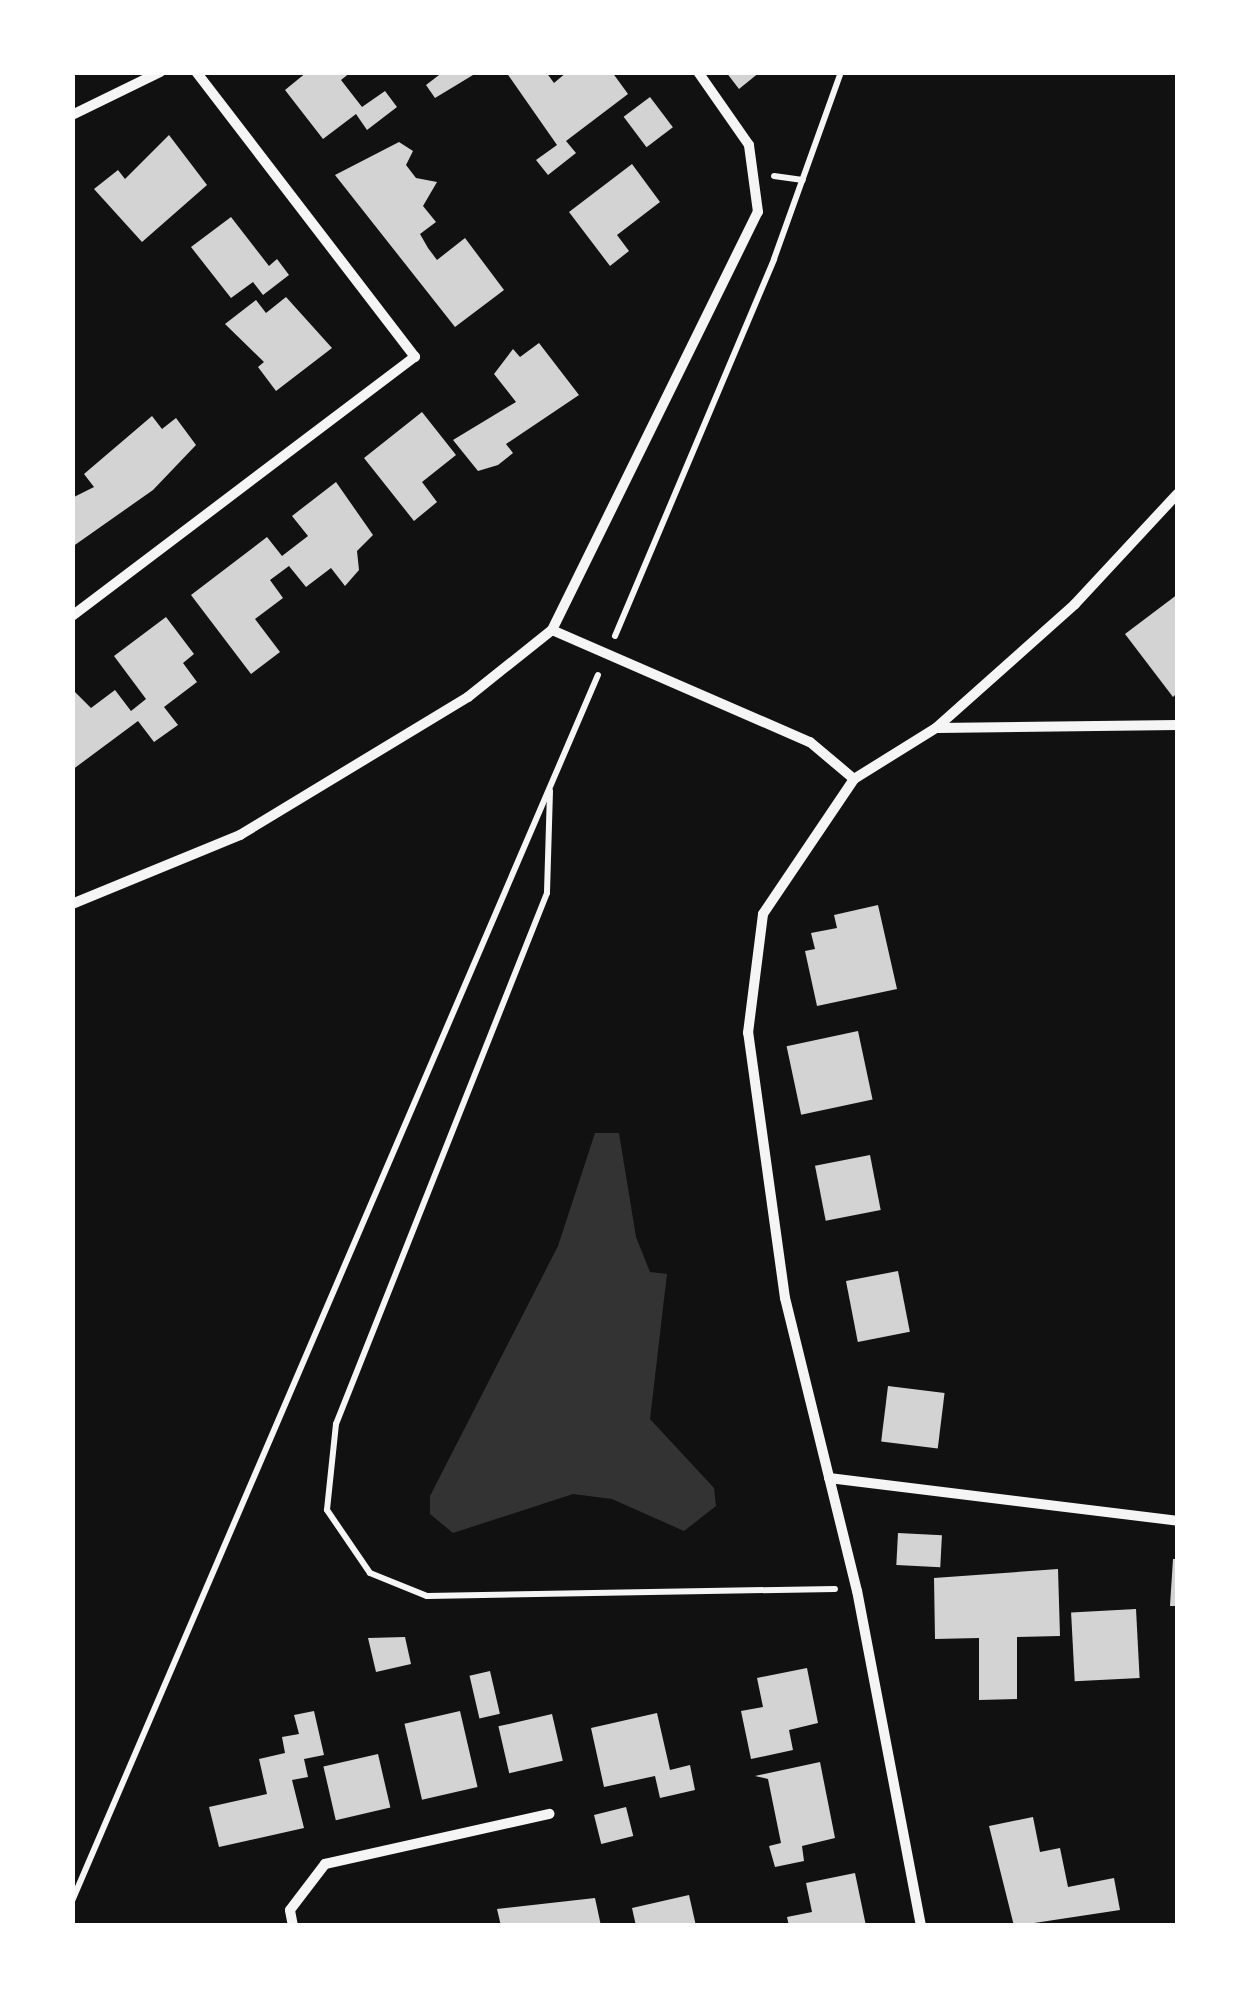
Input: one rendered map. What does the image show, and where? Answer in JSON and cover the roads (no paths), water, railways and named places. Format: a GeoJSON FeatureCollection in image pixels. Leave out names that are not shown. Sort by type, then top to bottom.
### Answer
{"type":"FeatureCollection","features":[{"type":"Feature","properties":{"kind":"street"},"geometry":{"type":"LineString","coordinates":[[72,115],[160,72]]}},
{"type":"Feature","properties":{"kind":"street"},"geometry":{"type":"LineString","coordinates":[[72,616],[415,357],[196,72]]}},
{"type":"Feature","properties":{"kind":"street"},"geometry":{"type":"LineString","coordinates":[[72,904],[240,835],[468,697],[552,630],[758,212],[749,145],[698,72]]}},
{"type":"Feature","properties":{"kind":"street"},"geometry":{"type":"LineString","coordinates":[[921,1926],[856,1591],[785,1298],[748,1032],[763,914],[854,780],[936,728],[1075,604],[1178,493]]}},
{"type":"Feature","properties":{"kind":"street"},"geometry":{"type":"LineString","coordinates":[[552,630],[810,742],[854,780]]}},
{"type":"Feature","properties":{"kind":"street"},"geometry":{"type":"LineString","coordinates":[[936,728],[1178,726]]}},
{"type":"Feature","properties":{"kind":"street"},"geometry":{"type":"LineString","coordinates":[[830,1478],[1178,1521]]}},
{"type":"Feature","properties":{"kind":"street"},"geometry":{"type":"LineString","coordinates":[[293,1926],[290,1910],[325,1864],[549,1814]]}}]}
